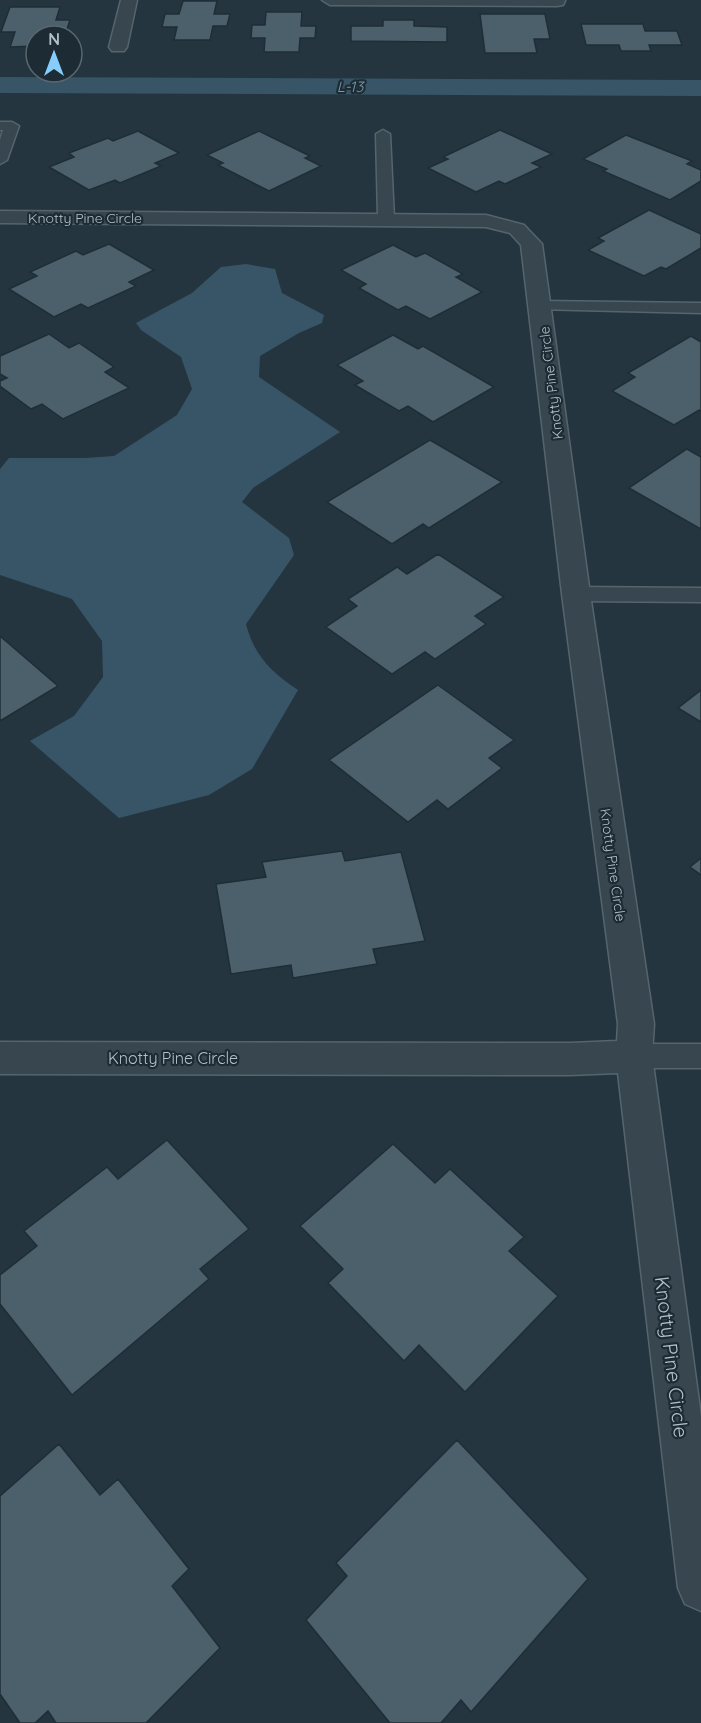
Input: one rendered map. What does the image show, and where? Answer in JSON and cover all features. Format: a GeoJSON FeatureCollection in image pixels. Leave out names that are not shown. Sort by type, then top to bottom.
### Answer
{"type":"FeatureCollection","features":[{"type":"Feature","properties":{"kind":"street"},"geometry":{"type":"LineString","coordinates":[[118,47],[129,0]]}},
{"type":"Feature","properties":{"kind":"street"},"geometry":{"type":"LineString","coordinates":[[330,0],[557,1]]}},
{"type":"Feature","properties":{"kind":"street","name":"Knotty Pine Circle"},"geometry":{"type":"LineString","coordinates":[[0,217],[486,221],[517,229],[531,244],[542,306],[576,594],[636,1024],[634,1056],[701,1588]]}},
{"type":"Feature","properties":{"kind":"street","name":"Knotty Pine Circle"},"geometry":{"type":"LineString","coordinates":[[0,1058],[570,1059],[634,1056]]}},
{"type":"Feature","properties":{"kind":"lane"},"geometry":{"type":"LineString","coordinates":[[0,126],[12,126],[0,160]]}},
{"type":"Feature","properties":{"kind":"lane"},"geometry":{"type":"LineString","coordinates":[[383,134],[386,219]]}},
{"type":"Feature","properties":{"kind":"lane"},"geometry":{"type":"LineString","coordinates":[[542,306],[701,308]]}},
{"type":"Feature","properties":{"kind":"lane"},"geometry":{"type":"LineString","coordinates":[[576,594],[701,595]]}},
{"type":"Feature","properties":{"kind":"lane"},"geometry":{"type":"LineString","coordinates":[[634,1056],[701,1056]]}},
{"type":"Feature","properties":{"kind":"water"},"geometry":{"type":"Polygon","coordinates":[[[246,264],[275,269],[282,293],[324,315],[322,323],[299,333],[260,356],[259,377],[340,432],[253,488],[242,502],[289,538],[294,555],[246,624],[254,645],[265,662],[298,690],[252,769],[209,795],[119,818],[30,741],[74,716],[103,677],[102,641],[72,599],[0,575],[0,469],[9,458],[114,456],[177,415],[192,389],[181,357],[141,330],[136,323],[192,293],[221,267],[246,264]]]}},
{"type":"Feature","properties":{"kind":"building"},"geometry":{"type":"Polygon","coordinates":[[[183,1],[217,1],[214,14],[230,14],[227,26],[213,26],[210,40],[174,40],[177,27],[162,27],[165,14],[179,14],[183,1]]]}},
{"type":"Feature","properties":{"kind":"building"},"geometry":{"type":"Polygon","coordinates":[[[10,7],[60,7],[56,20],[70,20],[69,24],[24,24],[24,46],[10,47],[15,32],[1,32],[10,7]]]}},
{"type":"Feature","properties":{"kind":"building"},"geometry":{"type":"Polygon","coordinates":[[[266,12],[302,12],[301,26],[316,26],[315,38],[300,38],[299,52],[264,52],[265,38],[251,38],[252,25],[265,25],[266,12]]]}},
{"type":"Feature","properties":{"kind":"building"},"geometry":{"type":"Polygon","coordinates":[[[480,14],[545,14],[550,39],[534,39],[537,53],[485,53],[480,14]]]}},
{"type":"Feature","properties":{"kind":"building"},"geometry":{"type":"Polygon","coordinates":[[[383,20],[414,20],[414,26],[447,27],[447,42],[351,41],[351,26],[383,26],[383,20]]]}},
{"type":"Feature","properties":{"kind":"building"},"geometry":{"type":"Polygon","coordinates":[[[581,24],[643,24],[645,31],[677,31],[682,45],[649,45],[651,51],[621,51],[619,45],[586,45],[581,24]]]}},
{"type":"Feature","properties":{"kind":"building"},"geometry":{"type":"Polygon","coordinates":[[[500,130],[552,154],[532,163],[541,167],[505,184],[499,181],[476,192],[428,168],[448,159],[443,157],[500,130]]]}},
{"type":"Feature","properties":{"kind":"building"},"geometry":{"type":"Polygon","coordinates":[[[138,131],[179,153],[155,163],[161,166],[120,183],[115,180],[89,190],[49,167],[74,157],[69,153],[108,138],[113,141],[138,131]]]}},
{"type":"Feature","properties":{"kind":"building"},"geometry":{"type":"Polygon","coordinates":[[[259,131],[310,156],[305,158],[321,166],[269,191],[218,165],[223,163],[207,155],[259,131]]]}},
{"type":"Feature","properties":{"kind":"building"},"geometry":{"type":"Polygon","coordinates":[[[626,135],[692,161],[687,164],[701,170],[701,181],[670,200],[603,171],[607,169],[583,159],[626,135]]]}},
{"type":"Feature","properties":{"kind":"building"},"geometry":{"type":"Polygon","coordinates":[[[649,210],[701,234],[701,248],[666,269],[661,267],[644,276],[588,250],[604,241],[598,238],[649,210]]]}},
{"type":"Feature","properties":{"kind":"building"},"geometry":{"type":"Polygon","coordinates":[[[109,244],[154,270],[129,282],[136,286],[88,308],[81,304],[54,317],[9,289],[37,276],[30,272],[76,251],[83,255],[109,244]]]}},
{"type":"Feature","properties":{"kind":"building"},"geometry":{"type":"Polygon","coordinates":[[[393,245],[416,257],[425,253],[463,274],[456,277],[482,292],[430,319],[406,306],[398,310],[359,288],[366,284],[341,270],[393,245]]]}},
{"type":"Feature","properties":{"kind":"building"},"geometry":{"type":"Polygon","coordinates":[[[49,334],[69,348],[79,343],[114,367],[105,372],[129,388],[63,419],[42,404],[31,409],[0,386],[0,381],[7,378],[0,374],[0,356],[49,334]]]}},
{"type":"Feature","properties":{"kind":"building"},"geometry":{"type":"Polygon","coordinates":[[[393,335],[418,349],[423,346],[494,387],[433,422],[408,406],[399,411],[355,385],[363,381],[337,365],[393,335]]]}},
{"type":"Feature","properties":{"kind":"building"},"geometry":{"type":"Polygon","coordinates":[[[691,336],[701,342],[701,411],[699,410],[674,425],[612,391],[635,377],[628,373],[691,336]]]}},
{"type":"Feature","properties":{"kind":"building"},"geometry":{"type":"Polygon","coordinates":[[[430,440],[502,482],[429,528],[423,524],[392,544],[327,502],[430,440]]]}},
{"type":"Feature","properties":{"kind":"building"},"geometry":{"type":"Polygon","coordinates":[[[687,449],[701,457],[701,529],[629,488],[687,449]]]}},
{"type":"Feature","properties":{"kind":"building"},"geometry":{"type":"Polygon","coordinates":[[[438,554],[504,597],[475,616],[486,624],[435,659],[425,652],[392,674],[326,627],[357,606],[348,599],[397,567],[407,574],[438,554]]]}},
{"type":"Feature","properties":{"kind":"building"},"geometry":{"type":"Polygon","coordinates":[[[0,636],[58,686],[0,721],[0,636]]]}},
{"type":"Feature","properties":{"kind":"building"},"geometry":{"type":"Polygon","coordinates":[[[438,685],[514,740],[489,758],[502,768],[448,809],[437,800],[408,822],[329,760],[438,685]]]}},
{"type":"Feature","properties":{"kind":"building"},"geometry":{"type":"Polygon","coordinates":[[[701,690],[701,722],[678,708],[701,690]]]}},
{"type":"Feature","properties":{"kind":"building"},"geometry":{"type":"Polygon","coordinates":[[[342,851],[345,861],[401,852],[425,941],[373,949],[377,964],[293,978],[291,965],[231,974],[216,884],[266,877],[262,862],[342,851]]]}},
{"type":"Feature","properties":{"kind":"building"},"geometry":{"type":"Polygon","coordinates":[[[701,858],[701,875],[690,867],[701,858]]]}},
{"type":"Feature","properties":{"kind":"building"},"geometry":{"type":"Polygon","coordinates":[[[167,1140],[249,1229],[200,1269],[209,1279],[72,1395],[0,1304],[0,1275],[37,1246],[24,1231],[107,1167],[118,1179],[167,1140]]]}},
{"type":"Feature","properties":{"kind":"building"},"geometry":{"type":"Polygon","coordinates":[[[393,1144],[435,1183],[450,1169],[524,1237],[509,1251],[558,1296],[465,1392],[419,1345],[404,1361],[328,1283],[343,1269],[300,1226],[393,1144]]]}},
{"type":"Feature","properties":{"kind":"building"},"geometry":{"type":"Polygon","coordinates":[[[457,1440],[588,1579],[471,1712],[461,1700],[441,1723],[390,1723],[306,1620],[347,1576],[336,1563],[457,1440]]]}},
{"type":"Feature","properties":{"kind":"building"},"geometry":{"type":"Polygon","coordinates":[[[59,1444],[100,1495],[118,1479],[189,1569],[172,1586],[220,1648],[146,1723],[56,1723],[48,1711],[35,1723],[20,1723],[0,1694],[0,1496],[59,1444]]]}},
{"type":"Feature","properties":{"kind":"waterway","name":"L-13"},"geometry":{"type":"LineString","coordinates":[[0,85],[701,88]]}}]}
